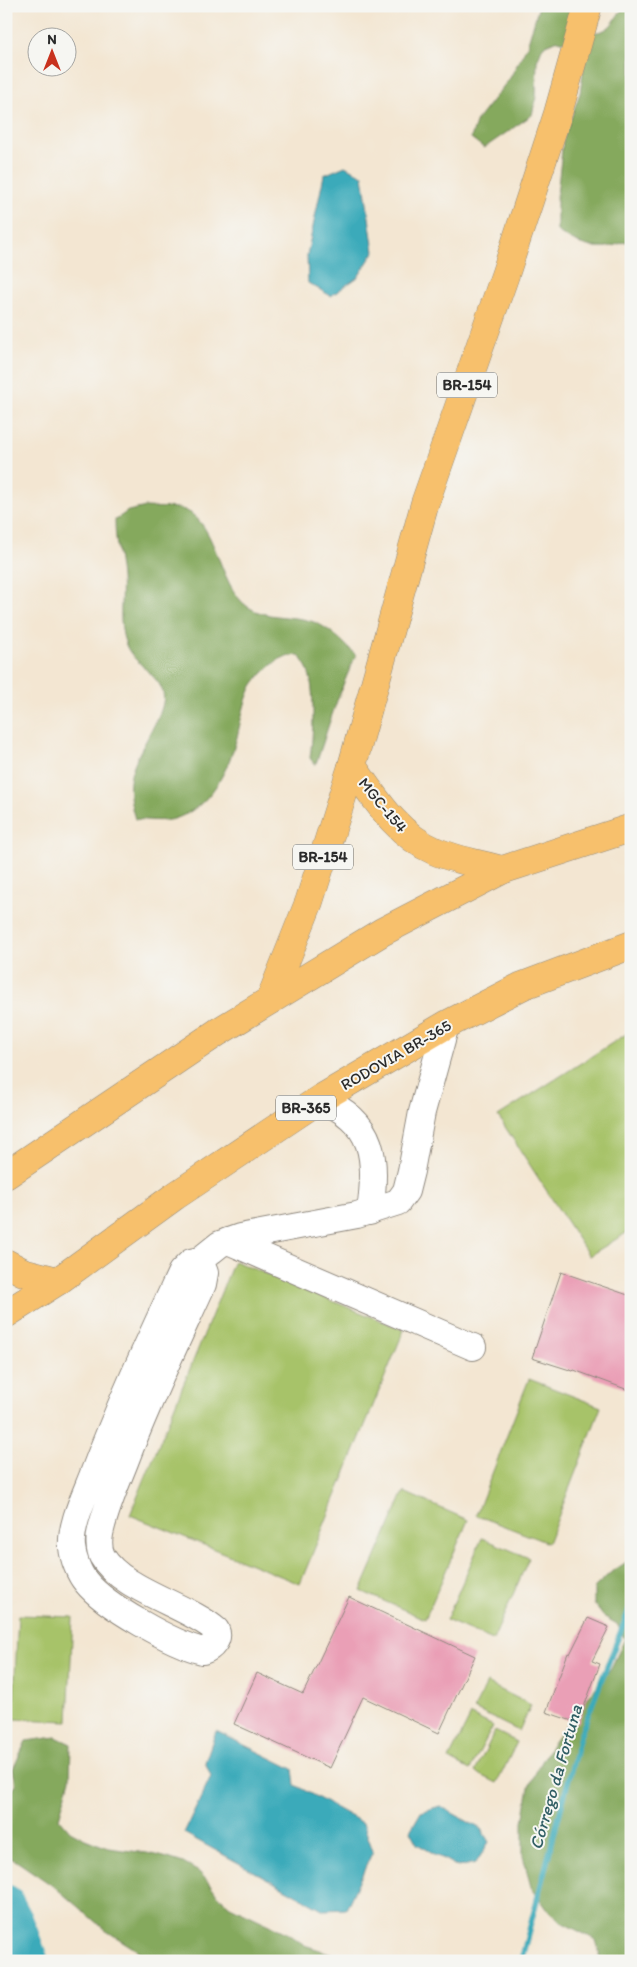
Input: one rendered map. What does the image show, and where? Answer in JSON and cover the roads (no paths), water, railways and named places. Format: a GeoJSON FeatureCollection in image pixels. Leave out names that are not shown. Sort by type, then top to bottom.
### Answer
{"type":"FeatureCollection","features":[{"type":"Feature","properties":{"kind":"main road","name":"BR-154"},"geometry":{"type":"LineString","coordinates":[[270,1000],[309,902],[352,766],[425,504],[505,275],[558,113],[588,6]]}},
{"type":"Feature","properties":{"kind":"main road","name":"MGC-154"},"geometry":{"type":"LineString","coordinates":[[352,766],[393,821],[402,831],[419,843],[450,856],[502,870]]}},
{"type":"Feature","properties":{"kind":"main road"},"geometry":{"type":"LineString","coordinates":[[6,1175],[194,1049],[382,932],[502,870],[631,828]]}},
{"type":"Feature","properties":{"kind":"main road","name":"RODOVIA BR-365"},"geometry":{"type":"LineString","coordinates":[[6,1314],[58,1281],[175,1196],[320,1099],[446,1025],[522,986],[631,945]]}},
{"type":"Feature","properties":{"kind":"main road"},"geometry":{"type":"LineString","coordinates":[[6,1263],[23,1272],[58,1281]]}},
{"type":"Feature","properties":{"kind":"lane"},"geometry":{"type":"LineString","coordinates":[[200,1260],[205,1273],[203,1284],[144,1413],[108,1505],[99,1545],[101,1555],[112,1569],[139,1587],[216,1630],[218,1634],[213,1645],[203,1651],[156,1632],[114,1607],[86,1582],[75,1560],[72,1547],[73,1534],[83,1501],[118,1408],[181,1272],[191,1262],[200,1260],[220,1244],[228,1241],[258,1233],[370,1212],[398,1202],[406,1191],[422,1112],[446,1025]]}},
{"type":"Feature","properties":{"kind":"lane"},"geometry":{"type":"LineString","coordinates":[[320,1099],[342,1109],[350,1115],[362,1130],[371,1149],[373,1170],[370,1212]]}},
{"type":"Feature","properties":{"kind":"lane"},"geometry":{"type":"LineString","coordinates":[[228,1241],[473,1347]]}},
{"type":"Feature","properties":{"kind":"water"},"geometry":{"type":"Polygon","coordinates":[[[345,166],[363,176],[374,252],[358,277],[331,296],[308,283],[307,255],[324,175],[345,166]]]}},
{"type":"Feature","properties":{"kind":"water"},"geometry":{"type":"Polygon","coordinates":[[[216,1731],[293,1769],[295,1785],[363,1823],[373,1851],[346,1909],[324,1910],[184,1833],[211,1776],[205,1762],[216,1731]]]}},
{"type":"Feature","properties":{"kind":"water"},"geometry":{"type":"Polygon","coordinates":[[[440,1806],[481,1829],[489,1842],[476,1863],[458,1867],[417,1844],[410,1831],[421,1812],[440,1806]]]}},
{"type":"Feature","properties":{"kind":"waterway","name":"Córrego da Fortuna"},"geometry":{"type":"LineString","coordinates":[[521,1961],[580,1736],[631,1605]]}},
{"type":"Feature","properties":{"kind":"waterway"},"geometry":{"type":"LineString","coordinates":[[6,1902],[16,1921],[31,1961]]}}]}
